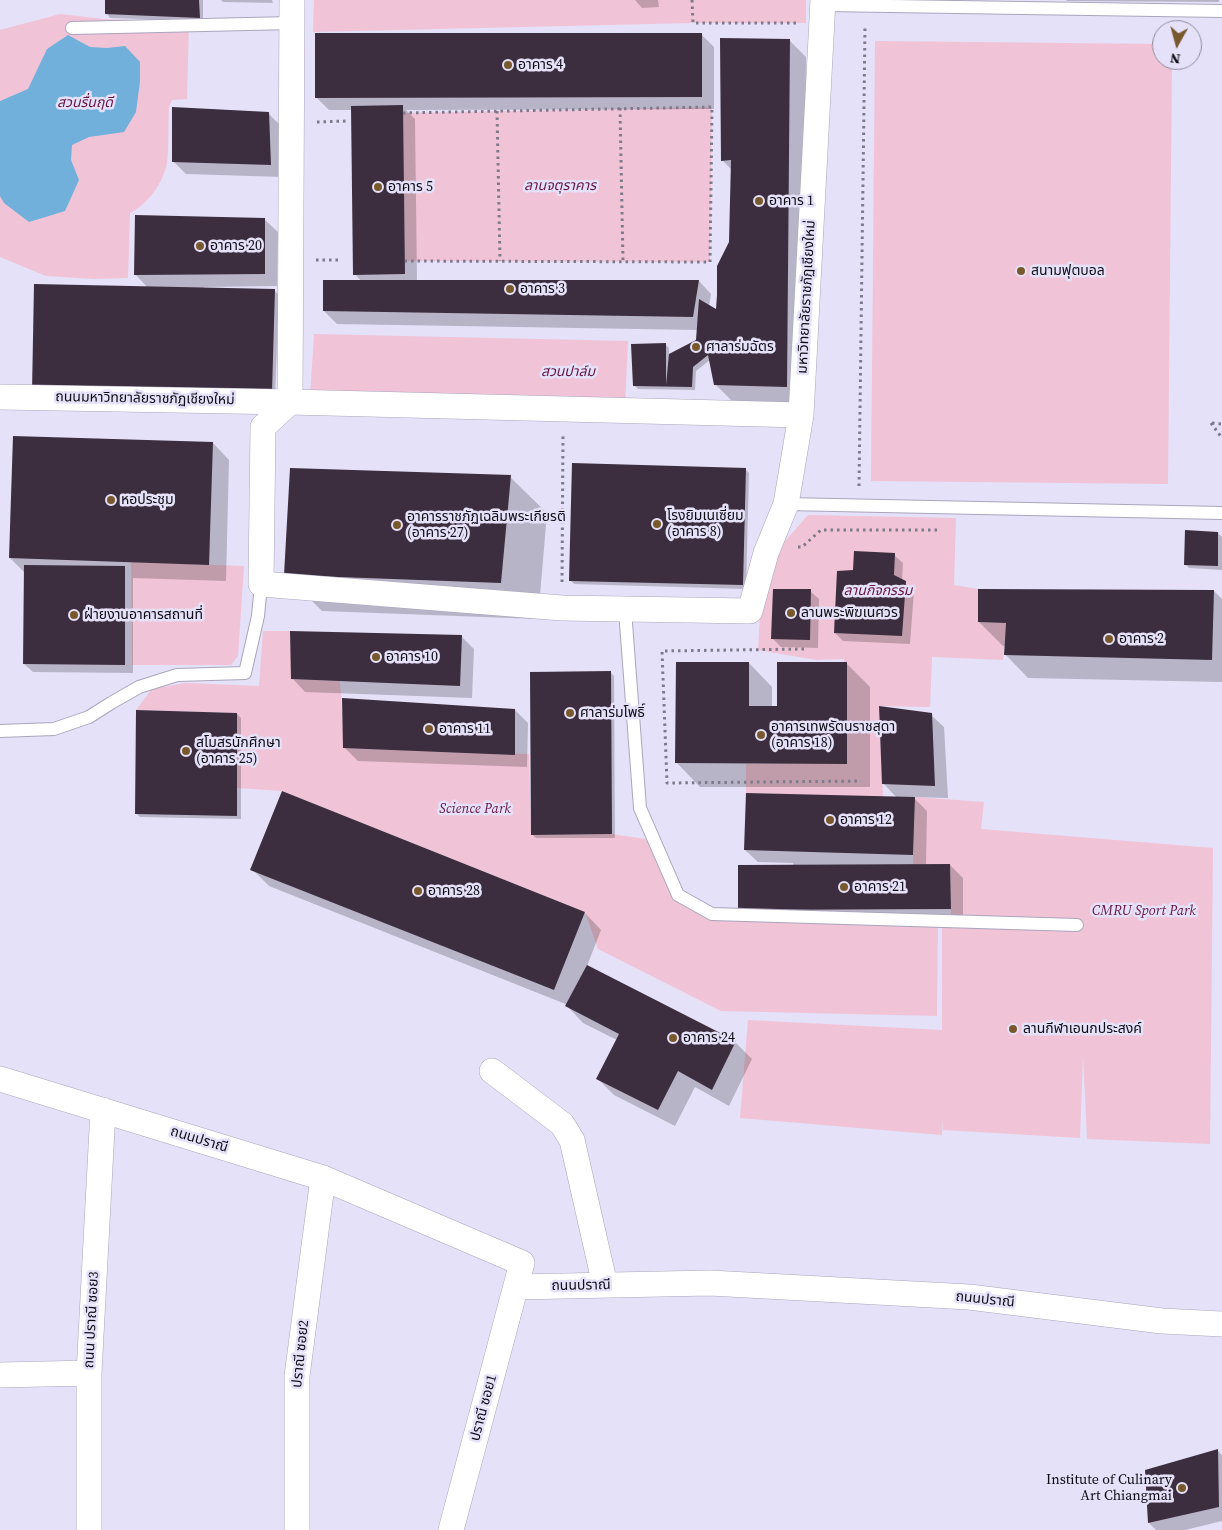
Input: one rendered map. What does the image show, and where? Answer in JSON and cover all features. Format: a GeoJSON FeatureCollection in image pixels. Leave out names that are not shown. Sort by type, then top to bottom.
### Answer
{"type":"FeatureCollection","features":[{"type":"Feature","properties":{"kind":"street","name":"มหาวิทยาลัยราชภัฏเชียงใหม่"},"geometry":{"type":"LineString","coordinates":[[625,610],[750,611],[766,553],[786,504],[801,415],[823,2]]}},
{"type":"Feature","properties":{"kind":"street"},"geometry":{"type":"LineString","coordinates":[[292,12],[290,402],[263,427],[261,584],[562,608],[625,610]]}},
{"type":"Feature","properties":{"kind":"street","name":"ถนนมหาวิทยาลัยราชภัฏเชียงใหม่"},"geometry":{"type":"LineString","coordinates":[[0,396],[801,415]]}},
{"type":"Feature","properties":{"kind":"street"},"geometry":{"type":"LineString","coordinates":[[492,1072],[562,1124],[572,1140],[606,1285]]}},
{"type":"Feature","properties":{"kind":"street","name":"ถนนปราณี"},"geometry":{"type":"LineString","coordinates":[[0,1079],[323,1178],[522,1264],[516,1287],[710,1283],[969,1298],[1162,1321],[1222,1324]]}},
{"type":"Feature","properties":{"kind":"street","name":"ถนน ปราณี ซอย3"},"geometry":{"type":"LineString","coordinates":[[89,1530],[89,1373],[102,1110]]}},
{"type":"Feature","properties":{"kind":"street","name":"ปราณี ซอย2"},"geometry":{"type":"LineString","coordinates":[[297,1530],[297,1376],[323,1178]]}},
{"type":"Feature","properties":{"kind":"street","name":"ปราณี ซอย1"},"geometry":{"type":"LineString","coordinates":[[451,1530],[516,1287]]}},
{"type":"Feature","properties":{"kind":"street"},"geometry":{"type":"LineString","coordinates":[[0,1374],[89,1373]]}},
{"type":"Feature","properties":{"kind":"lane"},"geometry":{"type":"LineString","coordinates":[[823,2],[1222,11]]}},
{"type":"Feature","properties":{"kind":"lane"},"geometry":{"type":"LineString","coordinates":[[72,28],[292,12]]}},
{"type":"Feature","properties":{"kind":"lane"},"geometry":{"type":"LineString","coordinates":[[786,504],[1222,513]]}},
{"type":"Feature","properties":{"kind":"lane"},"geometry":{"type":"LineString","coordinates":[[0,731],[54,729],[89,717],[139,687],[177,675],[245,673],[258,616],[261,584]]}},
{"type":"Feature","properties":{"kind":"lane"},"geometry":{"type":"LineString","coordinates":[[625,610],[640,808],[678,895],[712,914],[1077,925]]}},
{"type":"Feature","properties":{"kind":"path"},"geometry":{"type":"LineString","coordinates":[[692,0],[693,24],[806,23]]}},
{"type":"Feature","properties":{"kind":"path"},"geometry":{"type":"LineString","coordinates":[[859,491],[865,23]]}},
{"type":"Feature","properties":{"kind":"path"},"geometry":{"type":"LineString","coordinates":[[403,112],[712,107],[710,262],[405,261]]}},
{"type":"Feature","properties":{"kind":"path"},"geometry":{"type":"LineString","coordinates":[[620,108],[623,262]]}},
{"type":"Feature","properties":{"kind":"path"},"geometry":{"type":"LineString","coordinates":[[497,111],[500,261]]}},
{"type":"Feature","properties":{"kind":"path"},"geometry":{"type":"LineString","coordinates":[[312,122],[347,121]]}},
{"type":"Feature","properties":{"kind":"path"},"geometry":{"type":"LineString","coordinates":[[315,260],[341,260]]}},
{"type":"Feature","properties":{"kind":"path"},"geometry":{"type":"LineString","coordinates":[[1222,424],[1211,423],[1222,438]]}},
{"type":"Feature","properties":{"kind":"path"},"geometry":{"type":"LineString","coordinates":[[562,608],[563,434]]}},
{"type":"Feature","properties":{"kind":"path"},"geometry":{"type":"LineString","coordinates":[[804,649],[662,651],[667,783],[861,782]]}},
{"type":"Feature","properties":{"kind":"green space"},"geometry":{"type":"Polygon","coordinates":[[[314,0],[806,0],[806,23],[693,23],[313,32],[314,0]]]}},
{"type":"Feature","properties":{"kind":"green space","name":"สวนรื่นฤดี"},"geometry":{"type":"Polygon","coordinates":[[[60,14],[104,19],[189,22],[187,99],[172,100],[169,107],[168,157],[162,178],[149,198],[130,213],[128,278],[94,279],[46,276],[0,257],[0,30],[60,14]]]}},
{"type":"Feature","properties":{"kind":"green space","name":"สนามฟุตบอล"},"geometry":{"type":"Polygon","coordinates":[[[875,41],[1152,44],[1152,70],[1172,70],[1168,484],[871,481],[875,41]]]}},
{"type":"Feature","properties":{"kind":"green space","name":"ลานจตุราคาร"},"geometry":{"type":"Polygon","coordinates":[[[712,107],[710,262],[405,261],[403,113],[712,107]]]}},
{"type":"Feature","properties":{"kind":"green space","name":"สวนปาล์ม"},"geometry":{"type":"Polygon","coordinates":[[[314,334],[628,341],[625,405],[310,397],[314,334]]]}},
{"type":"Feature","properties":{"kind":"green space","name":"ลานกิจกรรม"},"geometry":{"type":"Polygon","coordinates":[[[808,515],[956,518],[954,585],[978,589],[978,622],[1006,623],[1003,660],[932,657],[930,707],[879,706],[883,797],[746,793],[746,764],[847,763],[844,659],[816,660],[758,650],[760,616],[779,548],[808,515]]]}},
{"type":"Feature","properties":{"kind":"green space"},"geometry":{"type":"Polygon","coordinates":[[[131,562],[244,566],[238,656],[231,665],[132,665],[131,562]]]}},
{"type":"Feature","properties":{"kind":"green space","name":"Science Park"},"geometry":{"type":"Polygon","coordinates":[[[263,631],[290,631],[292,679],[340,681],[344,748],[529,754],[531,835],[612,834],[646,839],[678,895],[712,914],[938,921],[937,1016],[721,1011],[598,949],[585,912],[282,791],[237,788],[237,713],[136,710],[152,689],[185,683],[259,686],[263,631]]]}},
{"type":"Feature","properties":{"kind":"green space","name":"CMRU Sport Park"},"geometry":{"type":"Polygon","coordinates":[[[915,797],[984,802],[981,829],[1213,848],[1210,1144],[1087,1139],[1083,1056],[1080,1138],[943,1130],[943,1120],[942,1135],[740,1118],[748,1020],[942,1030],[942,927],[951,921],[950,864],[913,864],[915,797]]]}},
{"type":"Feature","properties":{"kind":"water"},"geometry":{"type":"Polygon","coordinates":[[[68,35],[90,47],[125,46],[140,62],[140,81],[136,112],[124,132],[89,137],[72,145],[71,160],[79,180],[65,211],[29,222],[4,203],[0,196],[0,101],[28,89],[47,49],[68,35]]]}},
{"type":"Feature","properties":{"kind":"building"},"geometry":{"type":"Polygon","coordinates":[[[105,0],[199,0],[200,18],[105,14],[105,0]]]}},
{"type":"Feature","properties":{"kind":"building","name":"อาคาร 4"},"geometry":{"type":"Polygon","coordinates":[[[315,33],[702,33],[702,97],[315,98],[315,33]]]}},
{"type":"Feature","properties":{"kind":"building","name":"อาคาร 1"},"geometry":{"type":"Polygon","coordinates":[[[720,38],[790,39],[787,387],[714,385],[708,355],[693,367],[692,387],[633,386],[631,344],[666,343],[666,385],[669,354],[696,340],[699,299],[716,309],[717,266],[729,242],[731,160],[721,161],[720,38]]]}},
{"type":"Feature","properties":{"kind":"building","name":"อาคาร 5"},"geometry":{"type":"Polygon","coordinates":[[[403,105],[405,274],[353,275],[351,106],[403,105]]]}},
{"type":"Feature","properties":{"kind":"building"},"geometry":{"type":"Polygon","coordinates":[[[172,107],[269,112],[271,165],[172,162],[172,107]]]}},
{"type":"Feature","properties":{"kind":"building","name":"อาคาร 20"},"geometry":{"type":"Polygon","coordinates":[[[135,215],[265,218],[265,274],[134,275],[135,215]]]}},
{"type":"Feature","properties":{"kind":"building","name":"อาคาร 3"},"geometry":{"type":"Polygon","coordinates":[[[323,280],[699,280],[693,317],[323,311],[323,280]]]}},
{"type":"Feature","properties":{"kind":"building"},"geometry":{"type":"Polygon","coordinates":[[[34,284],[275,289],[272,392],[32,392],[34,284]]]}},
{"type":"Feature","properties":{"kind":"building","name":"หอประชุม"},"geometry":{"type":"Polygon","coordinates":[[[13,436],[213,442],[209,565],[9,558],[13,436]]]}},
{"type":"Feature","properties":{"kind":"building","name":"โรงยิมเนเซี่ยม (อาคาร 8)"},"geometry":{"type":"Polygon","coordinates":[[[572,463],[746,468],[743,585],[569,581],[572,463]]]}},
{"type":"Feature","properties":{"kind":"building","name":"อาคารราชภัฏเฉลิมพระเกียรติ (อาคาร 27)"},"geometry":{"type":"Polygon","coordinates":[[[290,468],[511,475],[501,583],[284,575],[290,468]]]}},
{"type":"Feature","properties":{"kind":"building"},"geometry":{"type":"Polygon","coordinates":[[[1185,530],[1218,532],[1218,566],[1184,565],[1185,530]]]}},
{"type":"Feature","properties":{"kind":"building"},"geometry":{"type":"Polygon","coordinates":[[[854,551],[895,553],[894,575],[906,581],[902,636],[834,633],[837,571],[853,570],[854,551]]]}},
{"type":"Feature","properties":{"kind":"building","name":"ฝ่ายงานอาคารสถานที่"},"geometry":{"type":"Polygon","coordinates":[[[24,565],[125,566],[125,665],[23,664],[24,565]]]}},
{"type":"Feature","properties":{"kind":"building"},"geometry":{"type":"Polygon","coordinates":[[[773,589],[811,589],[810,640],[771,639],[773,589]]]}},
{"type":"Feature","properties":{"kind":"building","name":"อาคาร 2"},"geometry":{"type":"Polygon","coordinates":[[[978,589],[1214,590],[1212,660],[1004,655],[1006,623],[978,622],[978,589]]]}},
{"type":"Feature","properties":{"kind":"building","name":"อาคาร 10"},"geometry":{"type":"Polygon","coordinates":[[[290,631],[462,635],[460,686],[291,679],[290,631]]]}},
{"type":"Feature","properties":{"kind":"building","name":"อาคารเทพรัตนราชสุดา (อาคาร 18)"},"geometry":{"type":"Polygon","coordinates":[[[676,662],[749,662],[749,706],[777,706],[777,662],[847,662],[847,764],[675,763],[676,662]]]}},
{"type":"Feature","properties":{"kind":"building","name":"ศาลาร่มโพธิ์"},"geometry":{"type":"Polygon","coordinates":[[[611,671],[612,834],[531,835],[530,672],[611,671]]]}},
{"type":"Feature","properties":{"kind":"building","name":"อาคาร 11"},"geometry":{"type":"Polygon","coordinates":[[[342,698],[515,709],[515,755],[343,748],[342,698]]]}},
{"type":"Feature","properties":{"kind":"building"},"geometry":{"type":"Polygon","coordinates":[[[879,706],[932,713],[935,786],[882,784],[879,706]]]}},
{"type":"Feature","properties":{"kind":"building","name":"สโมสรนักศึกษา (อาคาร 25)"},"geometry":{"type":"Polygon","coordinates":[[[136,710],[237,713],[237,816],[135,814],[136,710]]]}},
{"type":"Feature","properties":{"kind":"building","name":"อาคาร 28"},"geometry":{"type":"Polygon","coordinates":[[[282,791],[585,912],[554,990],[250,870],[282,791]]]}},
{"type":"Feature","properties":{"kind":"building","name":"อาคาร 12"},"geometry":{"type":"Polygon","coordinates":[[[746,793],[915,797],[913,855],[744,850],[746,793]]]}},
{"type":"Feature","properties":{"kind":"building","name":"อาคาร 21"},"geometry":{"type":"Polygon","coordinates":[[[950,864],[951,909],[738,910],[738,865],[950,864]]]}},
{"type":"Feature","properties":{"kind":"building","name":"อาคาร 24"},"geometry":{"type":"Polygon","coordinates":[[[587,965],[736,1041],[712,1090],[678,1071],[658,1110],[596,1079],[619,1034],[565,1006],[587,965]]]}},
{"type":"Feature","properties":{"kind":"building","name":"Institute of Culinary Art Chiangmai"},"geometry":{"type":"Polygon","coordinates":[[[1218,1449],[1219,1507],[1148,1523],[1145,1470],[1218,1449]]]}},
{"type":"Feature","properties":{"kind":"place","name":"อาคาร 4"},"geometry":{"type":"Point","coordinates":[508,65]}},
{"type":"Feature","properties":{"kind":"place","name":"อาคาร 5"},"geometry":{"type":"Point","coordinates":[378,187]}},
{"type":"Feature","properties":{"kind":"place","name":"อาคาร 1"},"geometry":{"type":"Point","coordinates":[759,201]}},
{"type":"Feature","properties":{"kind":"place","name":"อาคาร 20"},"geometry":{"type":"Point","coordinates":[200,246]}},
{"type":"Feature","properties":{"kind":"place","name":"สนามฟุตบอล"},"geometry":{"type":"Point","coordinates":[1021,271]}},
{"type":"Feature","properties":{"kind":"place","name":"อาคาร 3"},"geometry":{"type":"Point","coordinates":[510,289]}},
{"type":"Feature","properties":{"kind":"place","name":"ศาลาร่มฉัตร"},"geometry":{"type":"Point","coordinates":[696,347]}},
{"type":"Feature","properties":{"kind":"place","name":"หอประชุม"},"geometry":{"type":"Point","coordinates":[111,500]}},
{"type":"Feature","properties":{"kind":"place","name":"โรงยิมเนเซี่ยม (อาคาร 8)"},"geometry":{"type":"Point","coordinates":[657,524]}},
{"type":"Feature","properties":{"kind":"place","name":"อาคารราชภัฏเฉลิมพระเกียรติ (อาคาร 27)"},"geometry":{"type":"Point","coordinates":[397,525]}},
{"type":"Feature","properties":{"kind":"place","name":"ลานพระพิฆเนศวร"},"geometry":{"type":"Point","coordinates":[791,613]}},
{"type":"Feature","properties":{"kind":"place","name":"ฝ่ายงานอาคารสถานที่"},"geometry":{"type":"Point","coordinates":[74,615]}},
{"type":"Feature","properties":{"kind":"place","name":"อาคาร 2"},"geometry":{"type":"Point","coordinates":[1109,639]}},
{"type":"Feature","properties":{"kind":"place","name":"อาคาร 10"},"geometry":{"type":"Point","coordinates":[376,657]}},
{"type":"Feature","properties":{"kind":"place","name":"ศาลาร่มโพธิ์"},"geometry":{"type":"Point","coordinates":[570,713]}},
{"type":"Feature","properties":{"kind":"place","name":"อาคาร 11"},"geometry":{"type":"Point","coordinates":[429,729]}},
{"type":"Feature","properties":{"kind":"place","name":"อาคารเทพรัตนราชสุดา (อาคาร 18)"},"geometry":{"type":"Point","coordinates":[761,735]}},
{"type":"Feature","properties":{"kind":"place","name":"สโมสรนักศึกษา (อาคาร 25)"},"geometry":{"type":"Point","coordinates":[186,751]}},
{"type":"Feature","properties":{"kind":"place","name":"อาคาร 12"},"geometry":{"type":"Point","coordinates":[830,820]}},
{"type":"Feature","properties":{"kind":"place","name":"อาคาร 21"},"geometry":{"type":"Point","coordinates":[844,887]}},
{"type":"Feature","properties":{"kind":"place","name":"อาคาร 28"},"geometry":{"type":"Point","coordinates":[418,891]}},
{"type":"Feature","properties":{"kind":"place","name":"ลานกีฬาเอนกประสงค์"},"geometry":{"type":"Point","coordinates":[1013,1029]}},
{"type":"Feature","properties":{"kind":"place","name":"อาคาร 24"},"geometry":{"type":"Point","coordinates":[673,1038]}},
{"type":"Feature","properties":{"kind":"place","name":"Institute of Culinary Art Chiangmai"},"geometry":{"type":"Point","coordinates":[1182,1488]}}]}
